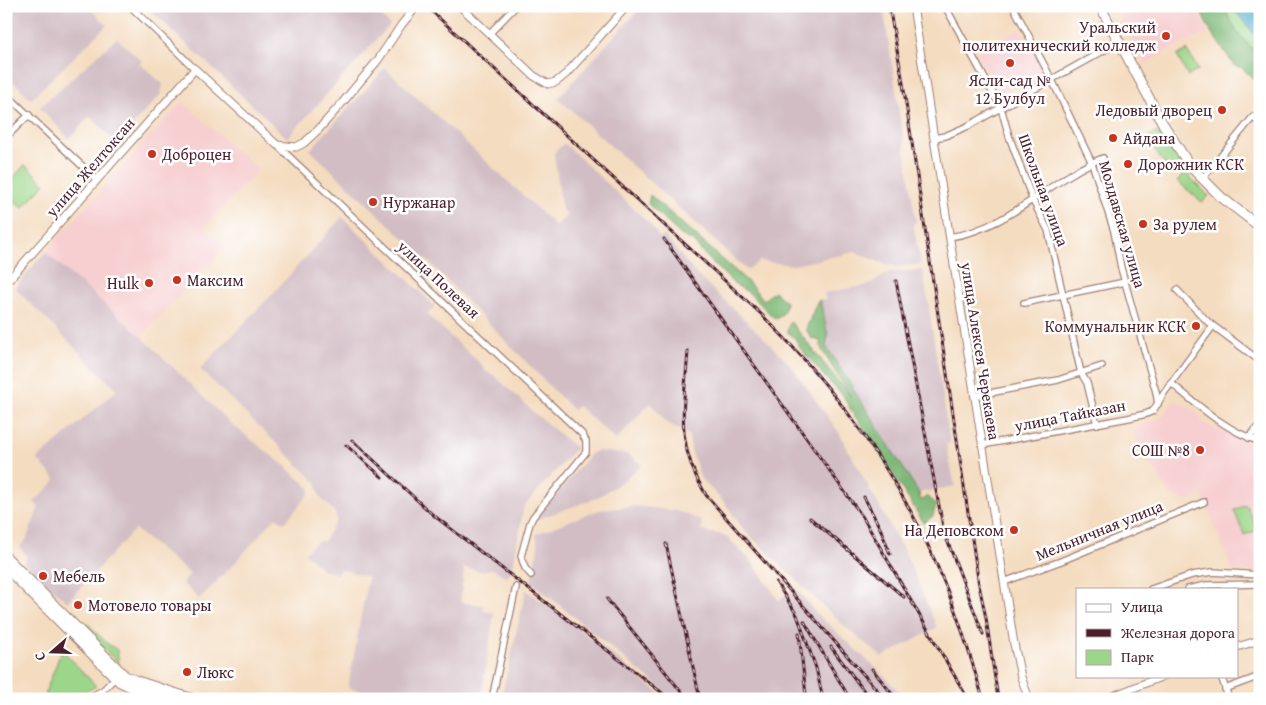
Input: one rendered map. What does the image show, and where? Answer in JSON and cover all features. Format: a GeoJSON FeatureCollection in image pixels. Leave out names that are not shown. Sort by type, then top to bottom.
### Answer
{"type":"FeatureCollection","features":[{"type":"Feature","properties":{"kind":"main road"},"geometry":{"type":"LineString","coordinates":[[1100,6],[1176,147],[1202,179],[1221,197],[1260,227]]}},
{"type":"Feature","properties":{"kind":"main road"},"geometry":{"type":"LineString","coordinates":[[6,557],[128,686],[168,699]]}},
{"type":"Feature","properties":{"kind":"main road"},"geometry":{"type":"LineString","coordinates":[[6,568],[118,675],[192,699]]}},
{"type":"Feature","properties":{"kind":"street"},"geometry":{"type":"LineString","coordinates":[[130,6],[277,145],[296,147],[304,143],[318,130],[378,60],[402,24],[417,6]]}},
{"type":"Feature","properties":{"kind":"street"},"geometry":{"type":"LineString","coordinates":[[460,6],[543,83],[552,84],[560,80],[626,7]]}},
{"type":"Feature","properties":{"kind":"street"},"geometry":{"type":"LineString","coordinates":[[489,34],[516,6]]}},
{"type":"Feature","properties":{"kind":"street","name":"улица Алексея Черекаева"},"geometry":{"type":"LineString","coordinates":[[913,6],[1016,658],[1029,699]]}},
{"type":"Feature","properties":{"kind":"street","name":"Школьная улица"},"geometry":{"type":"LineString","coordinates":[[945,6],[1001,108],[1009,136],[1033,201],[1048,230],[1081,373],[1087,383],[1097,424]]}},
{"type":"Feature","properties":{"kind":"street","name":"Молдавская улица"},"geometry":{"type":"LineString","coordinates":[[1013,6],[1052,80],[1092,163],[1114,231],[1125,282],[1158,404]]}},
{"type":"Feature","properties":{"kind":"street"},"geometry":{"type":"LineString","coordinates":[[934,138],[945,136],[968,126],[1119,42]]}},
{"type":"Feature","properties":{"kind":"street","name":"улица Желтоксан"},"geometry":{"type":"LineString","coordinates":[[6,283],[195,69]]}},
{"type":"Feature","properties":{"kind":"street"},"geometry":{"type":"LineString","coordinates":[[6,94],[97,180]]}},
{"type":"Feature","properties":{"kind":"street"},"geometry":{"type":"LineString","coordinates":[[6,137],[29,116]]}},
{"type":"Feature","properties":{"kind":"street"},"geometry":{"type":"LineString","coordinates":[[1202,179],[1256,119]]}},
{"type":"Feature","properties":{"kind":"street","name":"улица Полевая"},"geometry":{"type":"LineString","coordinates":[[277,145],[582,434],[587,446],[586,452],[533,517],[527,532],[521,556],[525,568],[531,575]]}},
{"type":"Feature","properties":{"kind":"street"},"geometry":{"type":"LineString","coordinates":[[949,237],[980,229],[1006,217],[1033,201],[1048,189],[1103,158]]}},
{"type":"Feature","properties":{"kind":"street"},"geometry":{"type":"LineString","coordinates":[[1024,303],[1125,282]]}},
{"type":"Feature","properties":{"kind":"street"},"geometry":{"type":"LineString","coordinates":[[1178,290],[1197,312],[1213,326],[1260,361]]}},
{"type":"Feature","properties":{"kind":"street"},"geometry":{"type":"LineString","coordinates":[[1158,404],[1213,326]]}},
{"type":"Feature","properties":{"kind":"street"},"geometry":{"type":"LineString","coordinates":[[974,396],[1058,380],[1102,366]]}},
{"type":"Feature","properties":{"kind":"street"},"geometry":{"type":"LineString","coordinates":[[1171,383],[1220,423],[1260,442]]}},
{"type":"Feature","properties":{"kind":"street","name":"улица Тайказан"},"geometry":{"type":"LineString","coordinates":[[982,445],[1146,414],[1153,411],[1158,404]]}},
{"type":"Feature","properties":{"kind":"street"},"geometry":{"type":"LineString","coordinates":[[1250,438],[1260,424]]}},
{"type":"Feature","properties":{"kind":"street","name":"Мельничная улица"},"geometry":{"type":"LineString","coordinates":[[1004,582],[1061,561],[1204,502]]}},
{"type":"Feature","properties":{"kind":"street"},"geometry":{"type":"LineString","coordinates":[[1154,588],[1192,575],[1212,572],[1260,574]]}},
{"type":"Feature","properties":{"kind":"street"},"geometry":{"type":"LineString","coordinates":[[1193,588],[1207,585],[1260,584]]}},
{"type":"Feature","properties":{"kind":"street"},"geometry":{"type":"LineString","coordinates":[[492,699],[516,587]]}},
{"type":"Feature","properties":{"kind":"street"},"geometry":{"type":"LineString","coordinates":[[1238,647],[1260,640]]}},
{"type":"Feature","properties":{"kind":"street"},"geometry":{"type":"LineString","coordinates":[[87,699],[103,690],[118,675]]}},
{"type":"Feature","properties":{"kind":"street"},"geometry":{"type":"LineString","coordinates":[[1226,689],[1260,676]]}},
{"type":"Feature","properties":{"kind":"street"},"geometry":{"type":"LineString","coordinates":[[1106,699],[1159,678]]}},
{"type":"Feature","properties":{"kind":"street"},"geometry":{"type":"LineString","coordinates":[[1222,678],[1229,699]]}},
{"type":"Feature","properties":{"kind":"shaded area"},"geometry":{"type":"Polygon","coordinates":[[[6,6],[87,6],[107,25],[31,99],[6,74],[6,6]]]}},
{"type":"Feature","properties":{"kind":"shaded area"},"geometry":{"type":"Polygon","coordinates":[[[146,6],[371,6],[390,25],[287,138],[146,6]]]}},
{"type":"Feature","properties":{"kind":"shaded area"},"geometry":{"type":"Polygon","coordinates":[[[642,6],[883,6],[916,222],[913,224],[921,264],[896,267],[855,252],[794,265],[760,261],[747,270],[558,98],[642,6]]]}},
{"type":"Feature","properties":{"kind":"shaded area","name":"Уральский политехнический колледж"},"geometry":{"type":"Polygon","coordinates":[[[1114,6],[1195,6],[1208,33],[1183,43],[1145,64],[1114,6]]]}},
{"type":"Feature","properties":{"kind":"shaded area","name":"Ясли-сад № 12 Булбул"},"geometry":{"type":"Polygon","coordinates":[[[1020,28],[1043,72],[1000,96],[977,54],[1020,28]]]}},
{"type":"Feature","properties":{"kind":"shaded area"},"geometry":{"type":"Polygon","coordinates":[[[117,38],[142,61],[132,72],[140,64],[163,84],[161,94],[116,143],[90,116],[69,139],[40,107],[117,38]]]}},
{"type":"Feature","properties":{"kind":"shaded area"},"geometry":{"type":"Polygon","coordinates":[[[385,68],[556,226],[567,215],[562,210],[554,153],[564,143],[650,224],[660,238],[664,235],[695,273],[792,367],[838,431],[907,557],[937,628],[882,657],[843,625],[744,530],[724,502],[701,479],[691,450],[689,435],[666,422],[650,403],[616,440],[578,406],[573,410],[430,263],[310,150],[385,68]]]}},
{"type":"Feature","properties":{"kind":"shaded area"},"geometry":{"type":"Polygon","coordinates":[[[182,101],[258,170],[204,227],[227,246],[141,336],[45,252],[182,101]]]}},
{"type":"Feature","properties":{"kind":"shaded area"},"geometry":{"type":"Polygon","coordinates":[[[342,217],[435,306],[427,315],[482,365],[485,371],[495,376],[576,448],[524,506],[512,571],[506,577],[493,569],[480,571],[459,567],[464,569],[460,602],[484,605],[483,611],[494,613],[481,699],[393,699],[348,688],[368,577],[340,569],[337,574],[323,570],[305,553],[316,542],[324,541],[337,520],[334,511],[320,497],[316,482],[200,369],[277,289],[342,217]]]}},
{"type":"Feature","properties":{"kind":"shaded area"},"geometry":{"type":"Polygon","coordinates":[[[45,252],[141,336],[231,424],[310,488],[309,494],[284,523],[276,517],[233,565],[199,599],[182,583],[190,574],[135,529],[67,602],[24,563],[27,556],[19,547],[26,540],[39,507],[34,502],[56,480],[37,459],[117,390],[15,288],[45,252]]]}},
{"type":"Feature","properties":{"kind":"shaded area"},"geometry":{"type":"Polygon","coordinates":[[[923,270],[950,443],[946,444],[955,486],[919,493],[826,346],[828,335],[820,300],[826,299],[824,293],[868,285],[890,272],[923,270]]]}},
{"type":"Feature","properties":{"kind":"shaded area"},"geometry":{"type":"Polygon","coordinates":[[[1174,401],[1192,408],[1206,425],[1260,445],[1260,572],[1232,570],[1202,495],[1187,501],[1170,495],[1138,445],[1133,430],[1163,416],[1174,401]]]}},
{"type":"Feature","properties":{"kind":"shaded area"},"geometry":{"type":"Polygon","coordinates":[[[597,451],[628,454],[642,465],[616,486],[594,499],[535,520],[591,453],[597,451]]]}},
{"type":"Feature","properties":{"kind":"shaded area"},"geometry":{"type":"Polygon","coordinates":[[[634,506],[677,511],[701,520],[702,531],[726,536],[753,563],[779,601],[795,587],[815,612],[881,673],[906,699],[674,699],[531,582],[538,547],[536,534],[600,510],[634,506]]]}},
{"type":"Feature","properties":{"kind":"shaded area"},"geometry":{"type":"Polygon","coordinates":[[[526,590],[622,662],[666,699],[501,699],[526,590]]]}},
{"type":"Feature","properties":{"kind":"green space"},"geometry":{"type":"Polygon","coordinates":[[[1198,6],[1225,6],[1224,8],[1236,31],[1260,57],[1260,85],[1242,68],[1234,65],[1209,29],[1198,6]]]}},
{"type":"Feature","properties":{"kind":"green space"},"geometry":{"type":"Polygon","coordinates":[[[1225,6],[1238,6],[1237,13],[1260,41],[1260,57],[1236,31],[1224,8],[1225,6]]]}},
{"type":"Feature","properties":{"kind":"green space"},"geometry":{"type":"Polygon","coordinates":[[[1187,50],[1198,70],[1188,76],[1177,56],[1187,50]]]}},
{"type":"Feature","properties":{"kind":"green space"},"geometry":{"type":"Polygon","coordinates":[[[1155,133],[1160,135],[1183,167],[1172,175],[1155,150],[1149,136],[1155,133]]]}},
{"type":"Feature","properties":{"kind":"green space"},"geometry":{"type":"Polygon","coordinates":[[[25,165],[45,184],[22,208],[6,193],[6,186],[25,165]]]}},
{"type":"Feature","properties":{"kind":"green space"},"geometry":{"type":"Polygon","coordinates":[[[1186,173],[1209,196],[1202,202],[1177,181],[1186,173]]]}},
{"type":"Feature","properties":{"kind":"green space"},"geometry":{"type":"Polygon","coordinates":[[[650,195],[749,283],[764,300],[774,291],[786,302],[782,315],[775,319],[748,292],[734,284],[698,248],[695,242],[681,235],[648,204],[650,195]]]}},
{"type":"Feature","properties":{"kind":"green space"},"geometry":{"type":"Polygon","coordinates":[[[820,300],[828,335],[826,346],[919,493],[921,501],[927,496],[936,504],[933,516],[924,523],[853,414],[843,395],[800,348],[795,338],[787,332],[790,321],[851,397],[822,350],[820,341],[811,338],[806,329],[817,302],[820,300]]]}},
{"type":"Feature","properties":{"kind":"green space"},"geometry":{"type":"Polygon","coordinates":[[[1246,505],[1257,530],[1244,535],[1234,510],[1246,505]]]}},
{"type":"Feature","properties":{"kind":"green space"},"geometry":{"type":"Polygon","coordinates":[[[76,621],[86,622],[108,644],[117,650],[119,664],[76,621]]]}},
{"type":"Feature","properties":{"kind":"green space"},"geometry":{"type":"Polygon","coordinates":[[[62,650],[96,686],[73,699],[50,699],[45,693],[62,650]]]}},
{"type":"Feature","properties":{"kind":"water"},"geometry":{"type":"Polygon","coordinates":[[[1238,6],[1260,6],[1260,41],[1237,13],[1238,6]]]}},
{"type":"Feature","properties":{"kind":"railway"},"geometry":{"type":"LineString","coordinates":[[426,6],[761,314],[790,344],[843,407],[868,441],[890,476],[930,549],[966,643],[983,699]]}},
{"type":"Feature","properties":{"kind":"railway"},"geometry":{"type":"LineString","coordinates":[[889,6],[902,77],[998,699]]}},
{"type":"Feature","properties":{"kind":"railway"},"geometry":{"type":"LineString","coordinates":[[664,239],[862,516],[968,699]]}},
{"type":"Feature","properties":{"kind":"railway"},"geometry":{"type":"LineString","coordinates":[[896,281],[944,532],[983,634]]}},
{"type":"Feature","properties":{"kind":"railway"},"geometry":{"type":"LineString","coordinates":[[688,351],[684,408],[685,442],[689,459],[706,495],[885,699]]}},
{"type":"Feature","properties":{"kind":"railway"},"geometry":{"type":"LineString","coordinates":[[352,440],[432,514],[670,699]]}},
{"type":"Feature","properties":{"kind":"railway"},"geometry":{"type":"LineString","coordinates":[[346,445],[382,477]]}},
{"type":"Feature","properties":{"kind":"railway"},"geometry":{"type":"LineString","coordinates":[[864,497],[881,530],[890,554]]}},
{"type":"Feature","properties":{"kind":"railway"},"geometry":{"type":"LineString","coordinates":[[810,518],[904,597]]}},
{"type":"Feature","properties":{"kind":"railway"},"geometry":{"type":"LineString","coordinates":[[666,544],[700,699]]}},
{"type":"Feature","properties":{"kind":"railway"},"geometry":{"type":"LineString","coordinates":[[776,582],[797,615],[816,668],[823,699]]}},
{"type":"Feature","properties":{"kind":"railway"},"geometry":{"type":"LineString","coordinates":[[607,599],[687,699]]}},
{"type":"Feature","properties":{"kind":"railway"},"geometry":{"type":"LineString","coordinates":[[804,621],[850,699]]}},
{"type":"Feature","properties":{"kind":"railway"},"geometry":{"type":"LineString","coordinates":[[799,633],[806,695]]}},
{"type":"Feature","properties":{"kind":"railway"},"geometry":{"type":"LineString","coordinates":[[831,647],[870,699]]}},
{"type":"Feature","properties":{"kind":"railway"},"geometry":{"type":"LineString","coordinates":[[872,669],[896,699]]}},
{"type":"Feature","properties":{"kind":"place","name":"Уральский политехнический колледж"},"geometry":{"type":"Point","coordinates":[1166,36]}},
{"type":"Feature","properties":{"kind":"place","name":"Ясли-сад № 12 Булбул"},"geometry":{"type":"Point","coordinates":[1010,63]}},
{"type":"Feature","properties":{"kind":"place","name":"Ледовый дворец"},"geometry":{"type":"Point","coordinates":[1222,110]}},
{"type":"Feature","properties":{"kind":"place","name":"Айдана"},"geometry":{"type":"Point","coordinates":[1113,138]}},
{"type":"Feature","properties":{"kind":"place","name":"Доброцен"},"geometry":{"type":"Point","coordinates":[152,154]}},
{"type":"Feature","properties":{"kind":"place","name":"Дорожник КСК"},"geometry":{"type":"Point","coordinates":[1128,164]}},
{"type":"Feature","properties":{"kind":"place","name":"Нуржанар"},"geometry":{"type":"Point","coordinates":[373,202]}},
{"type":"Feature","properties":{"kind":"place","name":"За рулем"},"geometry":{"type":"Point","coordinates":[1143,224]}},
{"type":"Feature","properties":{"kind":"place","name":"Максим"},"geometry":{"type":"Point","coordinates":[177,280]}},
{"type":"Feature","properties":{"kind":"place","name":"Hulk"},"geometry":{"type":"Point","coordinates":[149,283]}},
{"type":"Feature","properties":{"kind":"place","name":"Коммунальник КСК"},"geometry":{"type":"Point","coordinates":[1196,326]}},
{"type":"Feature","properties":{"kind":"place","name":"СОШ №8"},"geometry":{"type":"Point","coordinates":[1200,450]}},
{"type":"Feature","properties":{"kind":"place","name":"На Деповском"},"geometry":{"type":"Point","coordinates":[1014,530]}},
{"type":"Feature","properties":{"kind":"place","name":"Мебель"},"geometry":{"type":"Point","coordinates":[43,576]}},
{"type":"Feature","properties":{"kind":"place","name":"Мотовело товары"},"geometry":{"type":"Point","coordinates":[78,605]}},
{"type":"Feature","properties":{"kind":"place","name":"Люкс"},"geometry":{"type":"Point","coordinates":[187,672]}}]}
